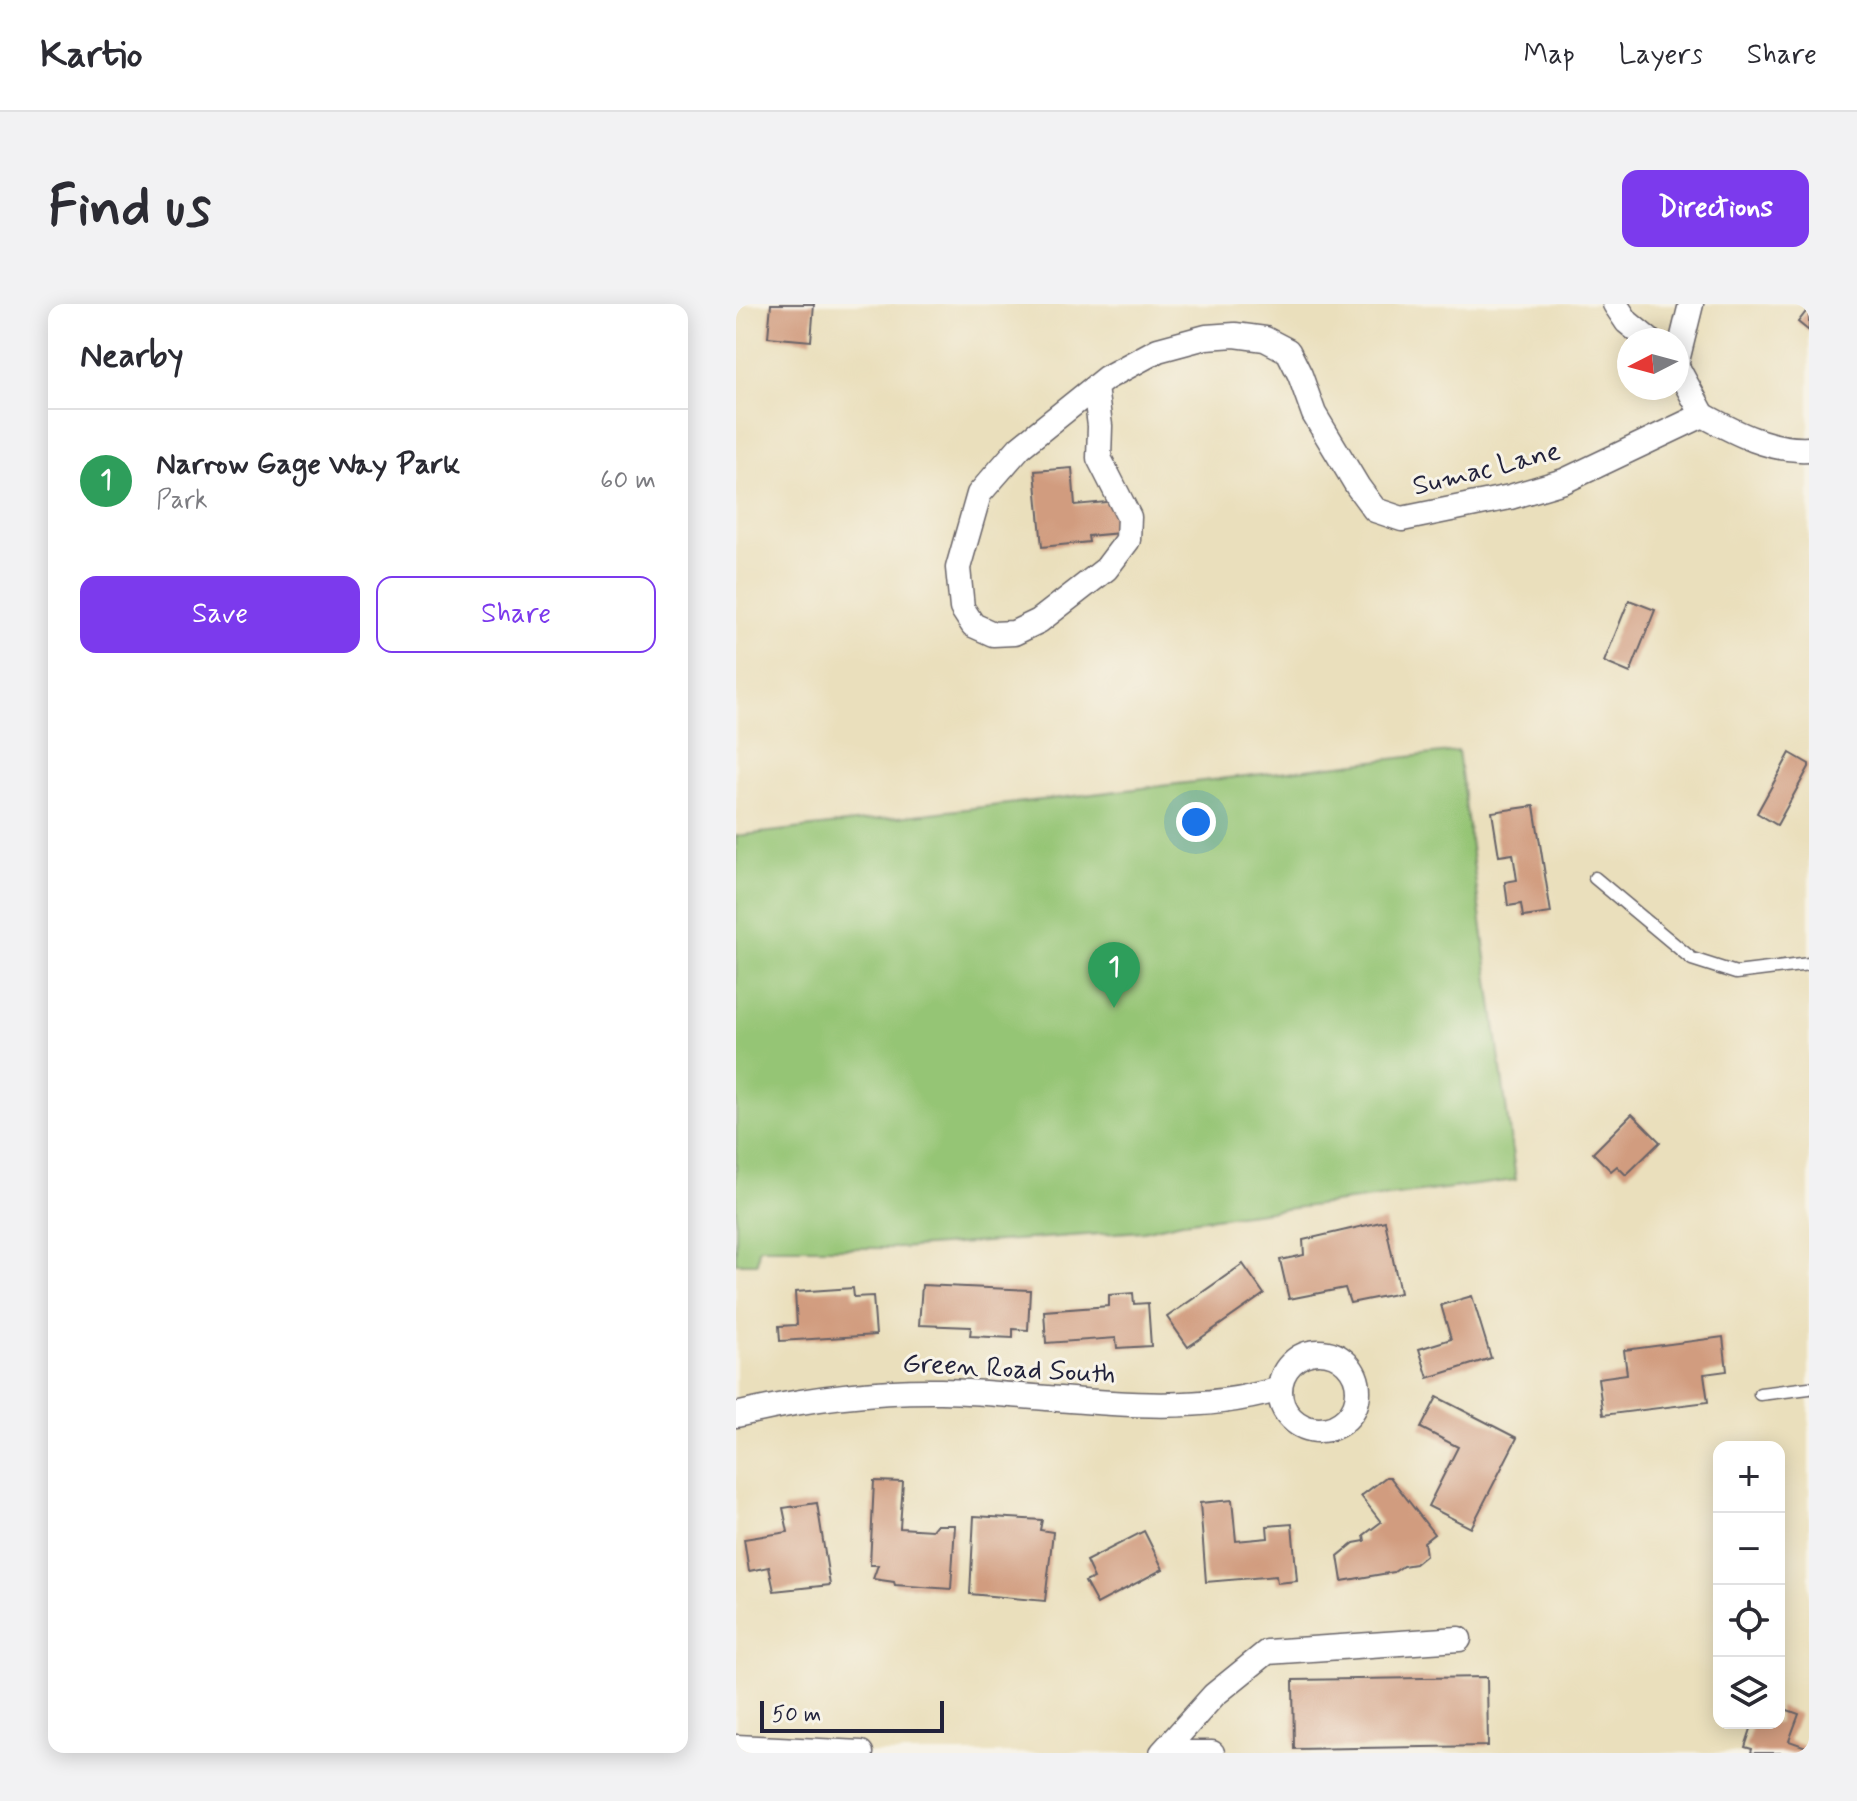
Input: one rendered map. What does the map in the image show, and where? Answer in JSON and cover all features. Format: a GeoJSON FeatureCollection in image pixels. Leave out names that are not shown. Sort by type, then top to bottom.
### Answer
{"type":"FeatureCollection","features":[{"type":"Feature","properties":{"kind":"street"},"geometry":{"type":"LineString","coordinates":[[1615,304],[1634,328]]}},
{"type":"Feature","properties":{"kind":"street"},"geometry":{"type":"LineString","coordinates":[[1685,328],[1691,304]]}},
{"type":"Feature","properties":{"kind":"street","name":"Sumac Lane"},"geometry":{"type":"LineString","coordinates":[[1095,387],[1100,426],[1099,458],[1129,517],[1128,540],[1106,569],[1039,621],[1014,633],[993,634],[973,625],[962,608],[958,568],[979,494],[1020,447],[1095,387],[1131,362],[1158,350],[1206,337],[1235,335],[1265,339],[1288,351],[1314,414],[1333,449],[1375,510],[1402,519],[1510,497],[1564,481],[1703,415]]}},
{"type":"Feature","properties":{"kind":"street"},"geometry":{"type":"LineString","coordinates":[[1689,388],[1703,415],[1736,433],[1767,444],[1809,449]]}},
{"type":"Feature","properties":{"kind":"street","name":"Green Road South"},"geometry":{"type":"LineString","coordinates":[[736,1415],[779,1405],[887,1392],[943,1391],[1169,1406],[1249,1398],[1280,1389]]}},
{"type":"Feature","properties":{"kind":"street"},"geometry":{"type":"LineString","coordinates":[[1162,1753],[1214,1695],[1267,1652],[1459,1639]]}},
{"type":"Feature","properties":{"kind":"street"},"geometry":{"type":"LineString","coordinates":[[736,1747],[861,1753]]}},
{"type":"Feature","properties":{"kind":"street"},"geometry":{"type":"LineString","coordinates":[[1178,1753],[1212,1753]]}},
{"type":"Feature","properties":{"kind":"lane"},"geometry":{"type":"LineString","coordinates":[[1595,878],[1692,959],[1736,973],[1809,964]]}},
{"type":"Feature","properties":{"kind":"lane"},"geometry":{"type":"LineString","coordinates":[[1760,1394],[1809,1388]]}},
{"type":"Feature","properties":{"kind":"green space"},"geometry":{"type":"Polygon","coordinates":[[[1458,751],[1516,1180],[1182,1222],[1143,1231],[899,1248],[759,1248],[757,1263],[736,1263],[736,836],[1458,751]]]}},
{"type":"Feature","properties":{"kind":"building"},"geometry":{"type":"Polygon","coordinates":[[[771,304],[814,304],[811,341],[768,337],[771,304]]]}},
{"type":"Feature","properties":{"kind":"building"},"geometry":{"type":"Polygon","coordinates":[[[1809,308],[1809,331],[1798,322],[1809,308]]]}},
{"type":"Feature","properties":{"kind":"building"},"geometry":{"type":"Polygon","coordinates":[[[1072,468],[1075,505],[1117,501],[1120,533],[1088,536],[1089,542],[1042,547],[1035,471],[1072,468]]]}},
{"type":"Feature","properties":{"kind":"building"},"geometry":{"type":"Polygon","coordinates":[[[1629,600],[1655,610],[1630,673],[1604,662],[1629,600]]]}},
{"type":"Feature","properties":{"kind":"building"},"geometry":{"type":"Polygon","coordinates":[[[1790,753],[1809,764],[1809,767],[1777,825],[1757,813],[1790,753]]]}},
{"type":"Feature","properties":{"kind":"building"},"geometry":{"type":"Polygon","coordinates":[[[1534,806],[1551,913],[1523,917],[1521,904],[1508,906],[1505,882],[1517,880],[1513,854],[1499,856],[1492,812],[1534,806]]]}},
{"type":"Feature","properties":{"kind":"building"},"geometry":{"type":"Polygon","coordinates":[[[1632,1114],[1660,1142],[1626,1175],[1617,1166],[1611,1171],[1593,1153],[1632,1114]]]}},
{"type":"Feature","properties":{"kind":"building"},"geometry":{"type":"Polygon","coordinates":[[[1385,1221],[1400,1293],[1350,1303],[1345,1288],[1289,1299],[1280,1260],[1304,1255],[1303,1240],[1385,1221]]]}},
{"type":"Feature","properties":{"kind":"building"},"geometry":{"type":"Polygon","coordinates":[[[1243,1264],[1264,1294],[1188,1347],[1167,1317],[1243,1264]]]}},
{"type":"Feature","properties":{"kind":"building"},"geometry":{"type":"Polygon","coordinates":[[[922,1285],[1030,1290],[1028,1330],[1013,1329],[1013,1338],[970,1336],[971,1327],[919,1325],[922,1285]]]}},
{"type":"Feature","properties":{"kind":"building"},"geometry":{"type":"Polygon","coordinates":[[[853,1288],[854,1297],[873,1296],[876,1335],[780,1341],[779,1326],[797,1325],[795,1292],[853,1288]]]}},
{"type":"Feature","properties":{"kind":"building"},"geometry":{"type":"Polygon","coordinates":[[[1133,1293],[1134,1304],[1148,1303],[1151,1346],[1117,1348],[1116,1338],[1046,1343],[1044,1311],[1109,1306],[1109,1295],[1133,1293]]]}},
{"type":"Feature","properties":{"kind":"building"},"geometry":{"type":"Polygon","coordinates":[[[1472,1296],[1491,1358],[1428,1378],[1419,1349],[1451,1339],[1441,1305],[1472,1296]]]}},
{"type":"Feature","properties":{"kind":"building"},"geometry":{"type":"Polygon","coordinates":[[[1723,1337],[1727,1371],[1704,1374],[1708,1402],[1603,1415],[1598,1378],[1627,1374],[1624,1350],[1723,1337]]]}},
{"type":"Feature","properties":{"kind":"building"},"geometry":{"type":"Polygon","coordinates":[[[1437,1397],[1517,1438],[1471,1528],[1428,1506],[1458,1447],[1421,1428],[1437,1397]]]}},
{"type":"Feature","properties":{"kind":"building"},"geometry":{"type":"Polygon","coordinates":[[[1390,1477],[1434,1534],[1424,1542],[1426,1555],[1415,1564],[1403,1566],[1394,1572],[1342,1581],[1338,1556],[1354,1543],[1365,1541],[1364,1535],[1381,1522],[1361,1496],[1390,1477]]]}},
{"type":"Feature","properties":{"kind":"building"},"geometry":{"type":"Polygon","coordinates":[[[874,1481],[903,1482],[900,1528],[932,1530],[936,1525],[955,1525],[951,1589],[895,1585],[894,1582],[873,1579],[878,1565],[870,1565],[874,1481]]]}},
{"type":"Feature","properties":{"kind":"building"},"geometry":{"type":"Polygon","coordinates":[[[1232,1500],[1236,1541],[1268,1538],[1267,1526],[1292,1524],[1297,1581],[1277,1583],[1276,1576],[1206,1582],[1200,1503],[1232,1500]]]}},
{"type":"Feature","properties":{"kind":"building"},"geometry":{"type":"Polygon","coordinates":[[[817,1503],[830,1585],[774,1591],[769,1567],[749,1571],[744,1539],[788,1532],[783,1508],[817,1503]]]}},
{"type":"Feature","properties":{"kind":"building"},"geometry":{"type":"Polygon","coordinates":[[[974,1516],[1042,1520],[1040,1530],[1053,1532],[1045,1601],[970,1594],[974,1516]]]}},
{"type":"Feature","properties":{"kind":"building"},"geometry":{"type":"Polygon","coordinates":[[[1144,1531],[1163,1569],[1097,1604],[1085,1582],[1094,1578],[1086,1561],[1144,1531]]]}},
{"type":"Feature","properties":{"kind":"building"},"geometry":{"type":"Polygon","coordinates":[[[1487,1677],[1488,1746],[1294,1749],[1293,1680],[1487,1677]]]}},
{"type":"Feature","properties":{"kind":"building"},"geometry":{"type":"Polygon","coordinates":[[[1785,1709],[1799,1714],[1789,1741],[1809,1748],[1809,1753],[1751,1753],[1752,1749],[1745,1747],[1751,1729],[1785,1729],[1785,1709]]]}},
{"type":"Feature","properties":{"kind":"place","name":"Narrow Gage Way Park"},"geometry":{"type":"Point","coordinates":[1114,1008]}}]}
